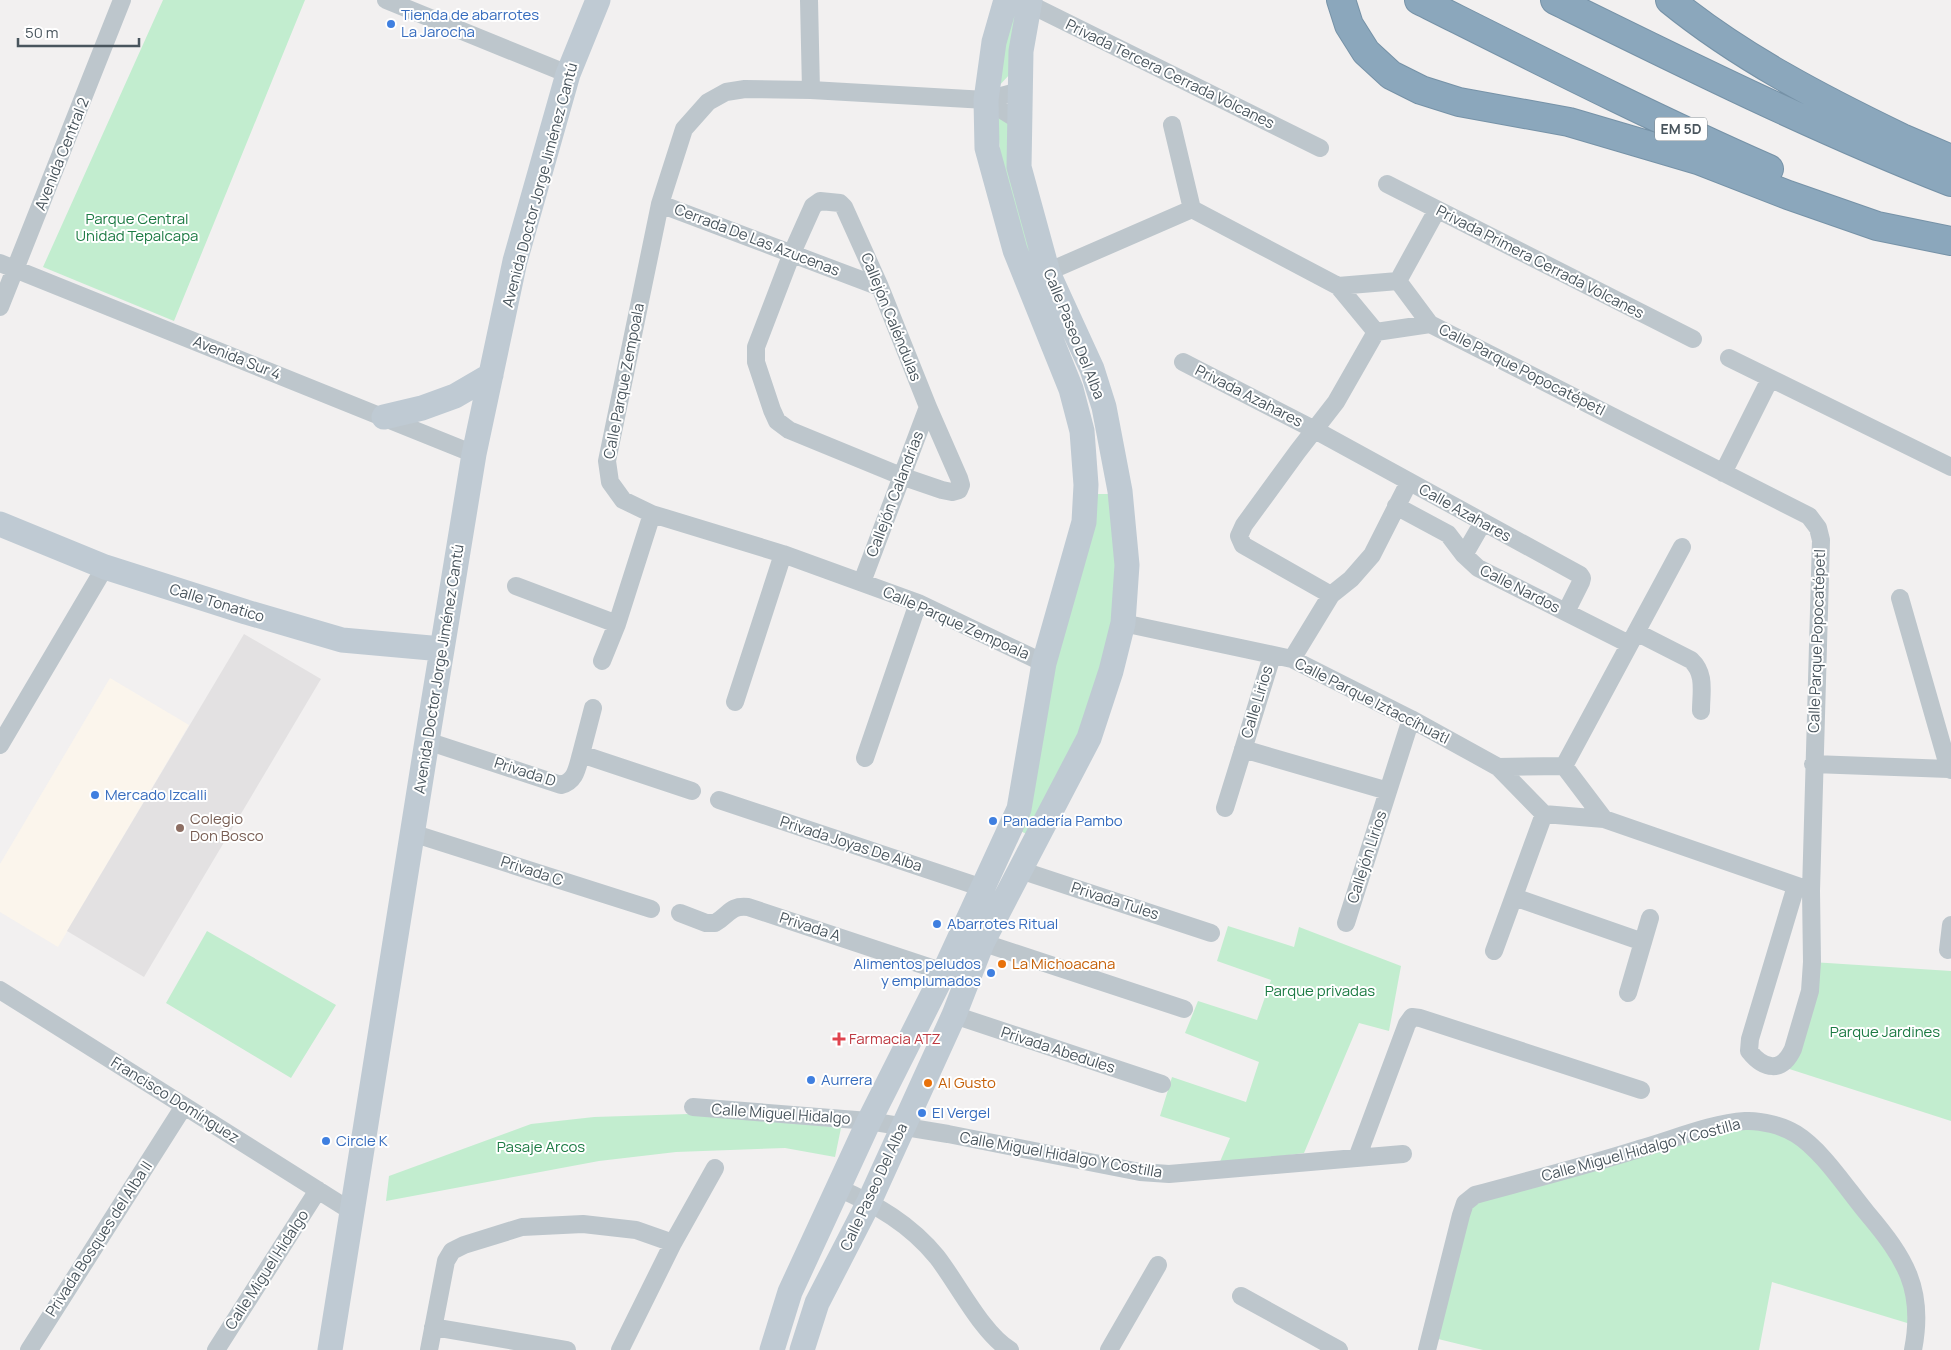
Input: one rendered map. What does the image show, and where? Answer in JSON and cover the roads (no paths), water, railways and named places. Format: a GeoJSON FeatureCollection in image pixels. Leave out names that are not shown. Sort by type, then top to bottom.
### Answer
{"type":"FeatureCollection","features":[{"type":"Feature","properties":{"kind":"highway"},"geometry":{"type":"LineString","coordinates":[[1341,0],[1349,25],[1366,52],[1391,75],[1421,90],[1459,102],[1569,122],[1698,160],[1788,195],[1878,226],[1951,240]]}},
{"type":"Feature","properties":{"kind":"highway","name":"EM 5D"},"geometry":{"type":"LineString","coordinates":[[1419,0],[1707,141],[1809,186],[1951,240]]}},
{"type":"Feature","properties":{"kind":"highway"},"geometry":{"type":"LineString","coordinates":[[1555,0],[1873,151],[1951,182]]}},
{"type":"Feature","properties":{"kind":"highway"},"geometry":{"type":"LineString","coordinates":[[1670,0],[1725,41],[1802,87],[1895,134],[1951,159]]}},
{"type":"Feature","properties":{"kind":"street","name":"Avenida Central 2"},"geometry":{"type":"LineString","coordinates":[[0,307],[8,266],[122,0]]}},
{"type":"Feature","properties":{"kind":"street"},"geometry":{"type":"LineString","coordinates":[[386,0],[568,74]]}},
{"type":"Feature","properties":{"kind":"street","name":"Avenida Doctor Jorge Jiménez Cantú"},"geometry":{"type":"LineString","coordinates":[[330,1350],[426,741],[474,454],[515,261],[568,74],[598,0]]}},
{"type":"Feature","properties":{"kind":"street"},"geometry":{"type":"LineString","coordinates":[[809,0],[810,90]]}},
{"type":"Feature","properties":{"kind":"street","name":"Calle Paseo Del Alba"},"geometry":{"type":"LineString","coordinates":[[802,1350],[817,1303],[869,1202],[954,1015],[983,888],[1019,809],[1044,663],[1084,522],[1086,485],[1082,431],[1037,277],[1019,167],[1021,1]]}},
{"type":"Feature","properties":{"kind":"street","name":"Calle Paseo Del Alba"},"geometry":{"type":"LineString","coordinates":[[772,1350],[790,1292],[870,1121],[944,972],[971,939],[1020,870],[1089,738],[1111,671],[1123,623],[1127,564],[1120,491],[1104,407],[1094,378],[1037,277],[1015,250],[988,148],[986,100],[994,42],[1021,1]]}},
{"type":"Feature","properties":{"kind":"street","name":"Privada Tercera Cerrada Volcanes"},"geometry":{"type":"LineString","coordinates":[[1021,1],[1320,148]]}},
{"type":"Feature","properties":{"kind":"street","name":"Calle Parque Zempoala"},"geometry":{"type":"LineString","coordinates":[[1020,91],[986,100],[810,90],[745,89],[726,92],[708,102],[684,129],[660,204],[607,461],[610,482],[623,500],[652,514],[783,554],[918,602],[1044,663]]}},
{"type":"Feature","properties":{"kind":"street","name":"Calle Parque Zempoala"},"geometry":{"type":"LineString","coordinates":[[986,100],[1020,121]]}},
{"type":"Feature","properties":{"kind":"street"},"geometry":{"type":"LineString","coordinates":[[1172,124],[1192,209],[1338,286],[1376,332],[1336,402],[1244,524],[1240,536],[1243,545],[1331,595]]}},
{"type":"Feature","properties":{"kind":"street","name":"Privada Primera Cerrada Volcanes"},"geometry":{"type":"LineString","coordinates":[[1387,184],[1693,339]]}},
{"type":"Feature","properties":{"kind":"street","name":"Callejón Caléndulas"},"geometry":{"type":"LineString","coordinates":[[820,201],[840,204],[844,207],[959,478],[960,485],[958,490],[952,492],[942,490],[902,476],[789,430],[777,421],[755,355],[756,347],[792,253],[815,203],[820,201]]}},
{"type":"Feature","properties":{"kind":"street","name":"Cerrada De Las Azucenas"},"geometry":{"type":"LineString","coordinates":[[660,204],[880,288]]}},
{"type":"Feature","properties":{"kind":"street"},"geometry":{"type":"LineString","coordinates":[[1037,277],[1192,209]]}},
{"type":"Feature","properties":{"kind":"street"},"geometry":{"type":"LineString","coordinates":[[1338,286],[1398,281],[1437,210]]}},
{"type":"Feature","properties":{"kind":"street","name":"Avenida Sur 4"},"geometry":{"type":"LineString","coordinates":[[8,266],[474,454]]}},
{"type":"Feature","properties":{"kind":"street","name":"Calle Parque Popocatépetl"},"geometry":{"type":"LineString","coordinates":[[1398,281],[1430,324],[1809,516],[1818,528],[1821,540],[1813,764],[1804,889],[1812,962],[1810,991],[1789,1057],[1780,1066],[1768,1066],[1757,1060],[1750,1051],[1750,1039],[1804,889]]}},
{"type":"Feature","properties":{"kind":"street","name":"Calle Parque Popocatépetl"},"geometry":{"type":"LineString","coordinates":[[1376,332],[1430,324]]}},
{"type":"Feature","properties":{"kind":"street"},"geometry":{"type":"LineString","coordinates":[[1729,358],[1951,467]]}},
{"type":"Feature","properties":{"kind":"street","name":"Privada Azahares"},"geometry":{"type":"LineString","coordinates":[[1183,362],[1315,430]]}},
{"type":"Feature","properties":{"kind":"street"},"geometry":{"type":"LineString","coordinates":[[384,417],[422,408],[455,396],[491,375]]}},
{"type":"Feature","properties":{"kind":"street"},"geometry":{"type":"LineString","coordinates":[[1723,473],[1770,379]]}},
{"type":"Feature","properties":{"kind":"street","name":"Callejón Calandrias"},"geometry":{"type":"LineString","coordinates":[[862,582],[928,407]]}},
{"type":"Feature","properties":{"kind":"street","name":"Calle Azahares"},"geometry":{"type":"LineString","coordinates":[[1315,430],[1580,575],[1582,578],[1581,582],[1566,612]]}},
{"type":"Feature","properties":{"kind":"street"},"geometry":{"type":"LineString","coordinates":[[1086,485],[1094,480],[1103,479],[1109,481],[1120,491]]}},
{"type":"Feature","properties":{"kind":"street"},"geometry":{"type":"LineString","coordinates":[[1292,659],[1331,595],[1351,579],[1372,555],[1409,482]]}},
{"type":"Feature","properties":{"kind":"street","name":"Calle Nardos"},"geometry":{"type":"LineString","coordinates":[[1396,506],[1448,534],[1464,555],[1478,568],[1566,612],[1692,660],[1699,667],[1702,677],[1701,711]]}},
{"type":"Feature","properties":{"kind":"street"},"geometry":{"type":"LineString","coordinates":[[602,661],[617,624],[652,514]]}},
{"type":"Feature","properties":{"kind":"street"},"geometry":{"type":"LineString","coordinates":[[1464,555],[1482,522]]}},
{"type":"Feature","properties":{"kind":"street","name":"Calle Tonatico"},"geometry":{"type":"LineString","coordinates":[[0,525],[105,567],[246,612],[342,640],[442,649]]}},
{"type":"Feature","properties":{"kind":"street"},"geometry":{"type":"LineString","coordinates":[[1604,819],[1564,766],[1682,547]]}},
{"type":"Feature","properties":{"kind":"street"},"geometry":{"type":"LineString","coordinates":[[735,702],[783,554]]}},
{"type":"Feature","properties":{"kind":"street"},"geometry":{"type":"LineString","coordinates":[[0,744],[105,567]]}},
{"type":"Feature","properties":{"kind":"street"},"geometry":{"type":"LineString","coordinates":[[516,586],[617,624]]}},
{"type":"Feature","properties":{"kind":"street"},"geometry":{"type":"LineString","coordinates":[[1813,764],[1950,770],[1900,598]]}},
{"type":"Feature","properties":{"kind":"street"},"geometry":{"type":"LineString","coordinates":[[865,758],[918,602]]}},
{"type":"Feature","properties":{"kind":"street","name":"Calle Parque Iztaccíhuatl"},"geometry":{"type":"LineString","coordinates":[[1123,623],[1292,659],[1411,719],[1498,767],[1544,814]]}},
{"type":"Feature","properties":{"kind":"street","name":"Calle Lirios"},"geometry":{"type":"LineString","coordinates":[[1243,749],[1272,656]]}},
{"type":"Feature","properties":{"kind":"street"},"geometry":{"type":"LineString","coordinates":[[594,708],[582,754],[692,791]]}},
{"type":"Feature","properties":{"kind":"street"},"geometry":{"type":"LineString","coordinates":[[1225,808],[1243,749],[1388,791],[1411,719]]}},
{"type":"Feature","properties":{"kind":"street","name":"Privada D"},"geometry":{"type":"LineString","coordinates":[[426,741],[561,785],[569,783],[575,776],[582,754]]}},
{"type":"Feature","properties":{"kind":"street","name":"Calle Parque Iztaccíhuatl"},"geometry":{"type":"LineString","coordinates":[[1498,767],[1564,766]]}},
{"type":"Feature","properties":{"kind":"street"},"geometry":{"type":"LineString","coordinates":[[1525,795],[1529,782],[1542,767]]}},
{"type":"Feature","properties":{"kind":"street","name":"Callejón Lirios"},"geometry":{"type":"LineString","coordinates":[[1346,923],[1388,791]]}},
{"type":"Feature","properties":{"kind":"street","name":"Privada Joyas De Alba"},"geometry":{"type":"LineString","coordinates":[[719,800],[983,888]]}},
{"type":"Feature","properties":{"kind":"street"},"geometry":{"type":"LineString","coordinates":[[1494,951],[1544,814],[1604,819],[1804,889]]}},
{"type":"Feature","properties":{"kind":"street","name":"Privada C"},"geometry":{"type":"LineString","coordinates":[[412,833],[651,909]]}},
{"type":"Feature","properties":{"kind":"street","name":"Privada Tules"},"geometry":{"type":"LineString","coordinates":[[1020,870],[1211,933]]}},
{"type":"Feature","properties":{"kind":"street"},"geometry":{"type":"LineString","coordinates":[[1514,897],[1643,942]]}},
{"type":"Feature","properties":{"kind":"street","name":"Privada A"},"geometry":{"type":"LineString","coordinates":[[680,913],[706,923],[715,923],[738,906],[748,907],[944,972]]}},
{"type":"Feature","properties":{"kind":"street"},"geometry":{"type":"LineString","coordinates":[[1628,993],[1650,918]]}},
{"type":"Feature","properties":{"kind":"street"},"geometry":{"type":"LineString","coordinates":[[1948,950],[1951,924]]}},
{"type":"Feature","properties":{"kind":"street"},"geometry":{"type":"LineString","coordinates":[[971,939],[1184,1009]]}},
{"type":"Feature","properties":{"kind":"street","name":"Francisco Domínguez"},"geometry":{"type":"LineString","coordinates":[[0,990],[351,1211]]}},
{"type":"Feature","properties":{"kind":"street","name":"Privada Abedules"},"geometry":{"type":"LineString","coordinates":[[954,1015],[1162,1084]]}},
{"type":"Feature","properties":{"kind":"street"},"geometry":{"type":"LineString","coordinates":[[1357,1158],[1407,1024],[1412,1017],[1641,1090]]}},
{"type":"Feature","properties":{"kind":"street","name":"Privada Bosques del Alba II"},"geometry":{"type":"LineString","coordinates":[[29,1350],[184,1106]]}},
{"type":"Feature","properties":{"kind":"street","name":"Calle Miguel Hidalgo"},"geometry":{"type":"LineString","coordinates":[[693,1107],[870,1121]]}},
{"type":"Feature","properties":{"kind":"street","name":"Calle Miguel Hidalgo Y Costilla"},"geometry":{"type":"LineString","coordinates":[[870,1121],[1140,1172],[1169,1174],[1403,1154]]}},
{"type":"Feature","properties":{"kind":"street","name":"Calle Miguel Hidalgo Y Costilla"},"geometry":{"type":"LineString","coordinates":[[1427,1350],[1465,1203],[1475,1195],[1604,1160],[1720,1125],[1747,1121],[1772,1125],[1795,1133],[1812,1145],[1888,1238],[1904,1262],[1915,1296],[1917,1326],[1913,1350]]}},
{"type":"Feature","properties":{"kind":"street"},"geometry":{"type":"LineString","coordinates":[[620,1350],[673,1243],[714,1168]]}},
{"type":"Feature","properties":{"kind":"street"},"geometry":{"type":"LineString","coordinates":[[838,1188],[869,1202],[901,1221],[936,1256],[986,1327],[1010,1350]]}},
{"type":"Feature","properties":{"kind":"street","name":"Calle Miguel Hidalgo"},"geometry":{"type":"LineString","coordinates":[[216,1350],[318,1190]]}},
{"type":"Feature","properties":{"kind":"street"},"geometry":{"type":"LineString","coordinates":[[429,1350],[446,1261],[452,1251],[464,1245],[522,1227],[583,1224],[636,1230],[673,1243]]}},
{"type":"Feature","properties":{"kind":"street"},"geometry":{"type":"LineString","coordinates":[[1109,1350],[1158,1265]]}},
{"type":"Feature","properties":{"kind":"street"},"geometry":{"type":"LineString","coordinates":[[1241,1296],[1339,1350]]}},
{"type":"Feature","properties":{"kind":"street"},"geometry":{"type":"LineString","coordinates":[[433,1327],[567,1350]]}},
{"type":"Feature","properties":{"kind":"place","name":"Tienda de abarrotes La Jarocha"},"geometry":{"type":"Point","coordinates":[391,24]}},
{"type":"Feature","properties":{"kind":"place","name":"Mercado Izcalli"},"geometry":{"type":"Point","coordinates":[95,795]}},
{"type":"Feature","properties":{"kind":"place","name":"Panadería Pambo"},"geometry":{"type":"Point","coordinates":[993,821]}},
{"type":"Feature","properties":{"kind":"place","name":"Colegio Don Bosco"},"geometry":{"type":"Point","coordinates":[180,828]}},
{"type":"Feature","properties":{"kind":"place","name":"Abarrotes Ritual"},"geometry":{"type":"Point","coordinates":[937,924]}},
{"type":"Feature","properties":{"kind":"place","name":"La Michoacana"},"geometry":{"type":"Point","coordinates":[1002,964]}},
{"type":"Feature","properties":{"kind":"place","name":"Alimentos peludos y emplumados"},"geometry":{"type":"Point","coordinates":[991,973]}},
{"type":"Feature","properties":{"kind":"place","name":"Farmacia ATZ"},"geometry":{"type":"Point","coordinates":[839,1039]}},
{"type":"Feature","properties":{"kind":"place","name":"Aurrera"},"geometry":{"type":"Point","coordinates":[811,1080]}},
{"type":"Feature","properties":{"kind":"place","name":"Al Gusto"},"geometry":{"type":"Point","coordinates":[928,1083]}},
{"type":"Feature","properties":{"kind":"place","name":"El Vergel"},"geometry":{"type":"Point","coordinates":[922,1113]}},
{"type":"Feature","properties":{"kind":"place","name":"Circle K"},"geometry":{"type":"Point","coordinates":[326,1141]}},
{"type":"Feature","properties":{"kind":"park label","name":"Parque Central Unidad Tepalcapa"},"geometry":{"type":"Point","coordinates":[137,228]}},
{"type":"Feature","properties":{"kind":"park label","name":"Parque privadas"},"geometry":{"type":"Point","coordinates":[1320,991]}},
{"type":"Feature","properties":{"kind":"park label","name":"Parque Jardines"},"geometry":{"type":"Point","coordinates":[1885,1032]}},
{"type":"Feature","properties":{"kind":"park label","name":"Pasaje Arcos"},"geometry":{"type":"Point","coordinates":[541,1147]}}]}
